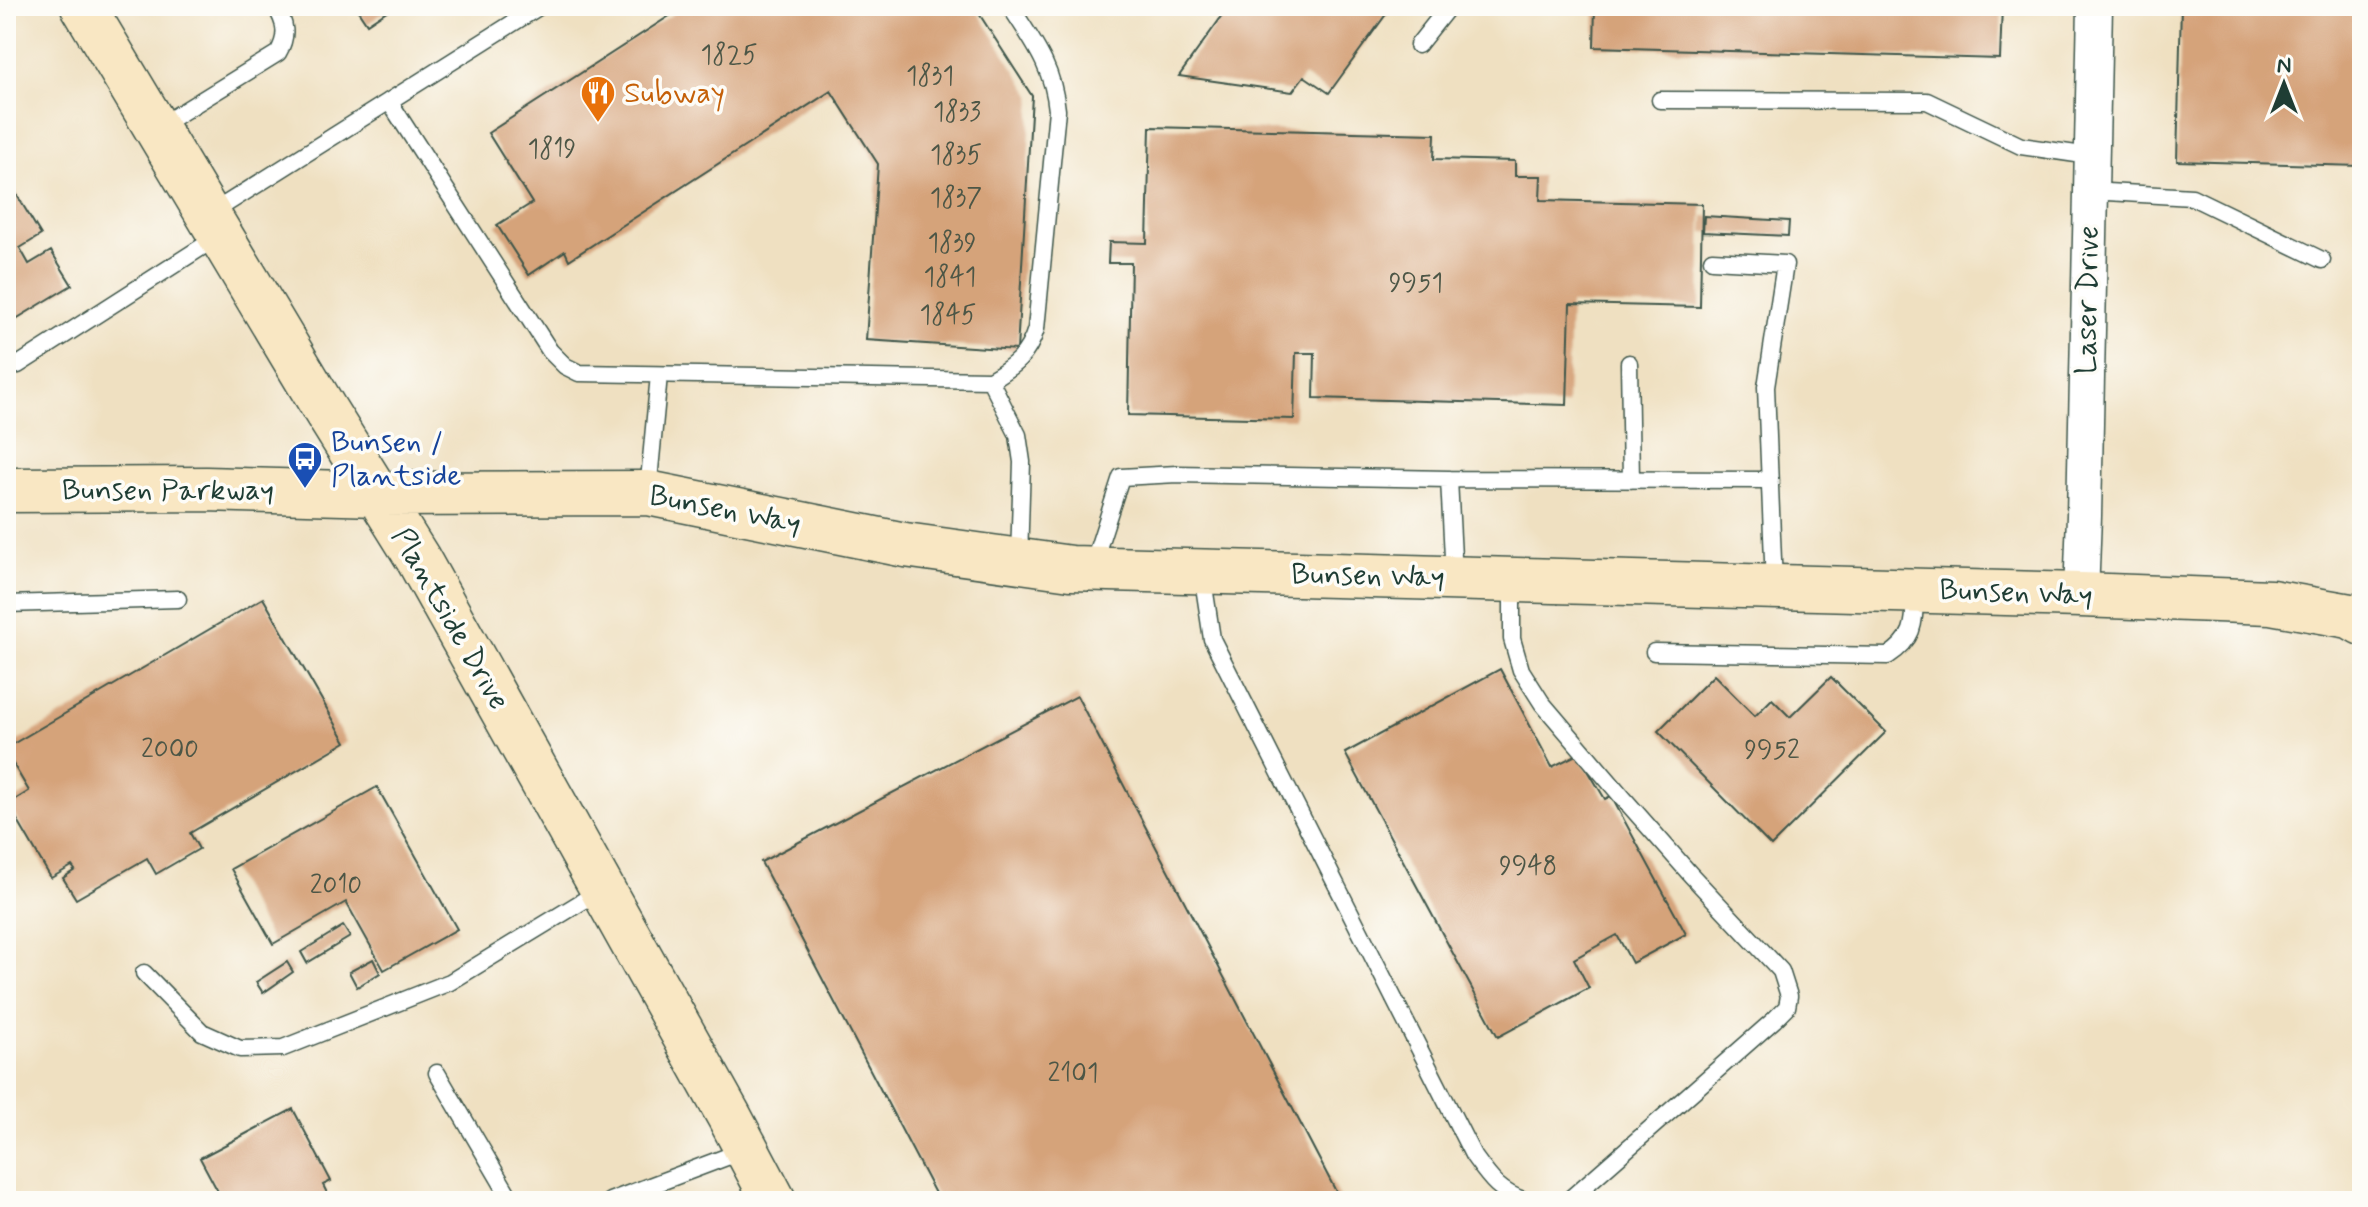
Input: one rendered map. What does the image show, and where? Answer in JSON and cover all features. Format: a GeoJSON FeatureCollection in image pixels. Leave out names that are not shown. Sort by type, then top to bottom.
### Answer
{"type":"FeatureCollection","features":[{"type":"Feature","properties":{"kind":"street","name":"Plantside Drive"},"geometry":{"type":"LineString","coordinates":[[83,6],[418,559],[774,1201]]}},
{"type":"Feature","properties":{"kind":"street","name":"Laser Drive"},"geometry":{"type":"LineString","coordinates":[[2081,595],[2095,6]]}},
{"type":"Feature","properties":{"kind":"street","name":"Bunsen Parkway"},"geometry":{"type":"LineString","coordinates":[[6,490],[263,490],[378,494]]}},
{"type":"Feature","properties":{"kind":"street","name":"Bunsen Way"},"geometry":{"type":"LineString","coordinates":[[378,494],[648,493],[905,545],[1092,569],[2271,602],[2350,616],[2362,623]]}},
{"type":"Feature","properties":{"kind":"lane"},"geometry":{"type":"LineString","coordinates":[[156,128],[278,53],[285,41],[284,27],[275,6]]}},
{"type":"Feature","properties":{"kind":"lane"},"geometry":{"type":"LineString","coordinates":[[6,368],[18,365],[389,101],[540,6]]}},
{"type":"Feature","properties":{"kind":"lane"},"geometry":{"type":"LineString","coordinates":[[389,101],[550,351],[565,366],[579,373],[990,380],[1010,369],[1030,348],[1036,329],[1057,110],[1055,88],[1048,67],[1010,6]]}},
{"type":"Feature","properties":{"kind":"lane"},"geometry":{"type":"LineString","coordinates":[[1418,45],[1449,6]]}},
{"type":"Feature","properties":{"kind":"lane"},"geometry":{"type":"LineString","coordinates":[[1660,100],[1927,101],[2021,146],[2090,156]]}},
{"type":"Feature","properties":{"kind":"lane"},"geometry":{"type":"LineString","coordinates":[[2090,191],[2192,197],[2322,260]]}},
{"type":"Feature","properties":{"kind":"lane"},"geometry":{"type":"LineString","coordinates":[[1712,260],[1785,264],[1766,387],[1774,587]]}},
{"type":"Feature","properties":{"kind":"lane"},"geometry":{"type":"LineString","coordinates":[[1629,363],[1631,480]]}},
{"type":"Feature","properties":{"kind":"lane"},"geometry":{"type":"LineString","coordinates":[[648,493],[659,375]]}},
{"type":"Feature","properties":{"kind":"lane"},"geometry":{"type":"LineString","coordinates":[[990,380],[1018,435],[1022,462],[1019,561]]}},
{"type":"Feature","properties":{"kind":"lane"},"geometry":{"type":"LineString","coordinates":[[1092,569],[1121,477],[1177,474],[1770,480]]}},
{"type":"Feature","properties":{"kind":"lane"},"geometry":{"type":"LineString","coordinates":[[1449,479],[1454,578]]}},
{"type":"Feature","properties":{"kind":"lane"},"geometry":{"type":"LineString","coordinates":[[1202,572],[1212,639],[1473,1155],[1495,1185],[1512,1197],[1526,1201]]}},
{"type":"Feature","properties":{"kind":"lane"},"geometry":{"type":"LineString","coordinates":[[1512,580],[1512,639],[1521,670],[1542,703],[1691,875],[1781,971],[1789,996],[1787,1007],[1774,1020],[1604,1170],[1564,1201]]}},
{"type":"Feature","properties":{"kind":"lane"},"geometry":{"type":"LineString","coordinates":[[1654,652],[1888,656],[1903,646],[1914,626],[1915,590]]}},
{"type":"Feature","properties":{"kind":"lane"},"geometry":{"type":"LineString","coordinates":[[6,604],[178,599]]}},
{"type":"Feature","properties":{"kind":"lane"},"geometry":{"type":"LineString","coordinates":[[144,973],[202,1032],[240,1049],[283,1048],[450,982],[602,890]]}},
{"type":"Feature","properties":{"kind":"lane"},"geometry":{"type":"LineString","coordinates":[[437,1073],[512,1201]]}},
{"type":"Feature","properties":{"kind":"lane"},"geometry":{"type":"LineString","coordinates":[[610,1201],[746,1149]]}},
{"type":"Feature","properties":{"kind":"building"},"geometry":{"type":"Polygon","coordinates":[[[355,6],[394,6],[367,24],[355,6]]]}},
{"type":"Feature","properties":{"kind":"building"},"geometry":{"type":"Polygon","coordinates":[[[685,6],[974,6],[1032,96],[1017,350],[866,340],[878,164],[831,91],[569,260],[565,251],[529,275],[497,225],[532,203],[488,133],[685,6]]]}},
{"type":"Feature","properties":{"kind":"building"},"geometry":{"type":"Polygon","coordinates":[[[1222,6],[1392,6],[1329,93],[1304,76],[1292,92],[1179,76],[1222,16],[1217,13],[1222,6]]]}},
{"type":"Feature","properties":{"kind":"building"},"geometry":{"type":"Polygon","coordinates":[[[1595,6],[2002,6],[2000,59],[1594,47],[1595,6]]]}},
{"type":"Feature","properties":{"kind":"building"},"geometry":{"type":"Polygon","coordinates":[[[2181,6],[2362,6],[2362,166],[2177,161],[2181,6]]]}},
{"type":"Feature","properties":{"kind":"building"},"geometry":{"type":"Polygon","coordinates":[[[1150,127],[1435,134],[1434,159],[1515,161],[1515,176],[1541,176],[1540,200],[1702,204],[1700,307],[1570,304],[1567,405],[1314,398],[1315,353],[1296,353],[1294,419],[1128,415],[1131,263],[1108,263],[1109,242],[1147,243],[1150,127]]]}},
{"type":"Feature","properties":{"kind":"building"},"geometry":{"type":"Polygon","coordinates":[[[6,177],[41,235],[20,248],[29,264],[51,251],[72,285],[6,325],[6,177]]]}},
{"type":"Feature","properties":{"kind":"building"},"geometry":{"type":"Polygon","coordinates":[[[1704,216],[1789,221],[1788,236],[1703,232],[1704,216]]]}},
{"type":"Feature","properties":{"kind":"building"},"geometry":{"type":"Polygon","coordinates":[[[263,598],[346,742],[190,833],[199,849],[156,874],[147,858],[76,899],[63,878],[75,870],[72,866],[51,878],[8,804],[29,791],[6,748],[263,598]]]}},
{"type":"Feature","properties":{"kind":"building"},"geometry":{"type":"Polygon","coordinates":[[[1500,669],[1552,767],[1578,754],[1605,799],[1611,796],[1686,934],[1632,963],[1617,935],[1574,959],[1589,988],[1498,1037],[1345,753],[1500,669]]]}},
{"type":"Feature","properties":{"kind":"building"},"geometry":{"type":"Polygon","coordinates":[[[1714,675],[1755,716],[1772,699],[1790,717],[1831,677],[1886,732],[1771,846],[1658,731],[1714,675]]]}},
{"type":"Feature","properties":{"kind":"building"},"geometry":{"type":"Polygon","coordinates":[[[1077,696],[1341,1201],[939,1201],[761,862],[1077,696]]]}},
{"type":"Feature","properties":{"kind":"building"},"geometry":{"type":"Polygon","coordinates":[[[377,787],[457,929],[384,970],[346,902],[273,944],[231,869],[377,787]]]}},
{"type":"Feature","properties":{"kind":"building"},"geometry":{"type":"Polygon","coordinates":[[[343,926],[350,937],[307,963],[301,952],[343,926]]]}},
{"type":"Feature","properties":{"kind":"building"},"geometry":{"type":"Polygon","coordinates":[[[373,959],[380,973],[357,987],[349,972],[373,959]]]}},
{"type":"Feature","properties":{"kind":"building"},"geometry":{"type":"Polygon","coordinates":[[[287,962],[293,972],[263,993],[256,982],[287,962]]]}},
{"type":"Feature","properties":{"kind":"building"},"geometry":{"type":"Polygon","coordinates":[[[293,1109],[331,1181],[323,1185],[331,1201],[223,1201],[200,1158],[293,1109]]]}},
{"type":"Feature","properties":{"kind":"place","name":"Subway"},"geometry":{"type":"Point","coordinates":[598,124]}},
{"type":"Feature","properties":{"kind":"place","name":"Bunsen / Plantside"},"geometry":{"type":"Point","coordinates":[305,490]}}]}
